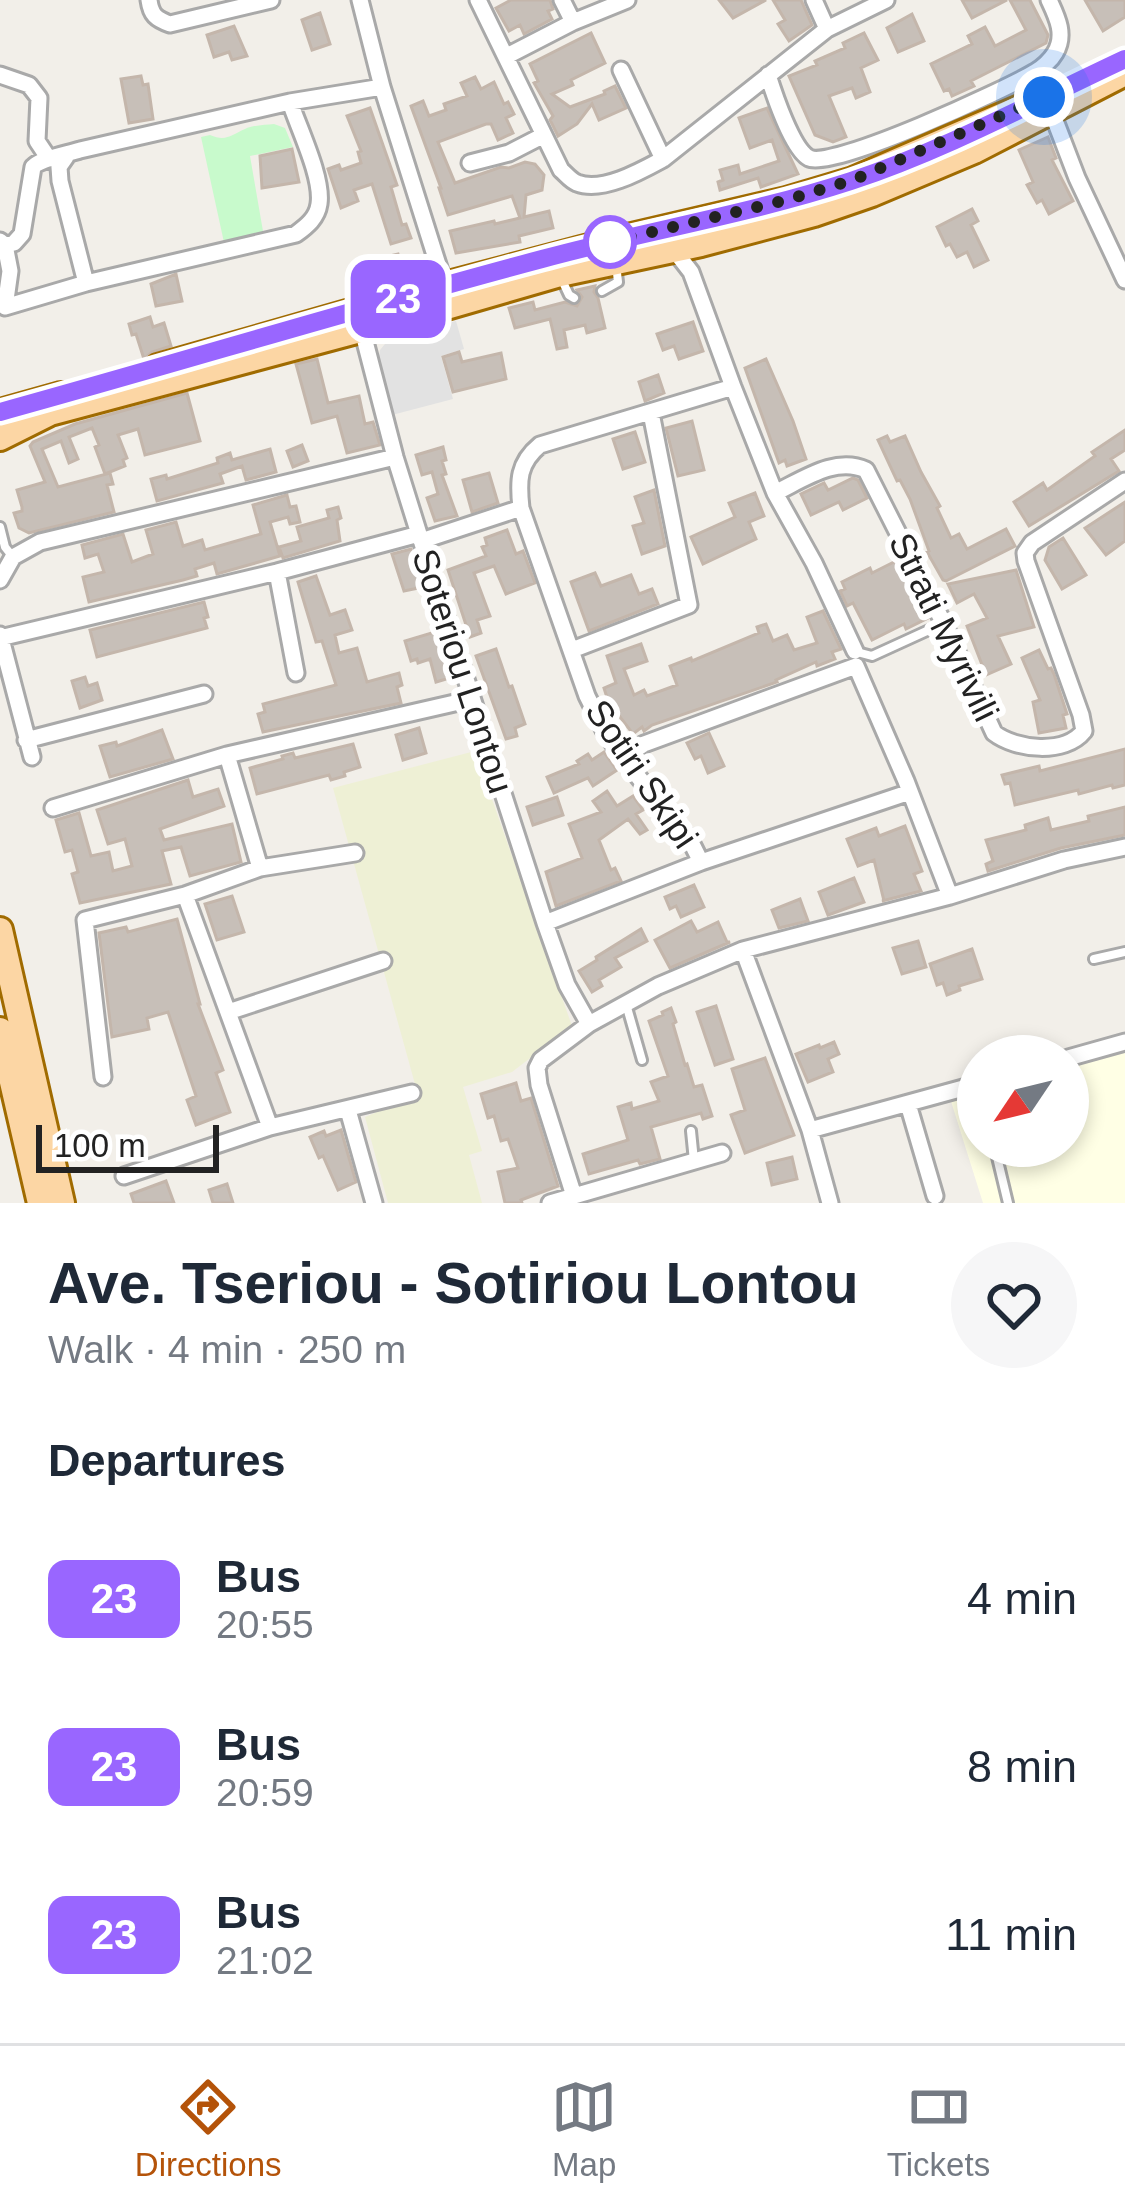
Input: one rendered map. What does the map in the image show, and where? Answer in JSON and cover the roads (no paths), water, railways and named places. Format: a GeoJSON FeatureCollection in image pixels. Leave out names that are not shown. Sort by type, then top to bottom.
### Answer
{"type":"FeatureCollection","features":[{"type":"Feature","properties":{"kind":"main road"},"geometry":{"type":"LineString","coordinates":[[0,438],[50,413],[447,296],[627,237],[853,180],[1125,59]]}},
{"type":"Feature","properties":{"kind":"main road"},"geometry":{"type":"LineString","coordinates":[[447,296],[701,244],[814,214],[974,151],[1125,73]]}},
{"type":"Feature","properties":{"kind":"main road"},"geometry":{"type":"LineString","coordinates":[[0,412],[282,332],[359,321]]}},
{"type":"Feature","properties":{"kind":"main road"},"geometry":{"type":"LineString","coordinates":[[0,930],[62,1203]]}},
{"type":"Feature","properties":{"kind":"main road"},"geometry":{"type":"LineString","coordinates":[[0,1030],[40,1203]]}},
{"type":"Feature","properties":{"kind":"street"},"geometry":{"type":"LineString","coordinates":[[149,0],[151,13],[170,23],[272,0]]}},
{"type":"Feature","properties":{"kind":"street"},"geometry":{"type":"LineString","coordinates":[[360,0],[447,296]]}},
{"type":"Feature","properties":{"kind":"street"},"geometry":{"type":"LineString","coordinates":[[478,0],[561,170],[577,183],[602,184],[662,159],[827,29],[886,0]]}},
{"type":"Feature","properties":{"kind":"street"},"geometry":{"type":"LineString","coordinates":[[562,0],[573,22]]}},
{"type":"Feature","properties":{"kind":"street"},"geometry":{"type":"LineString","coordinates":[[507,56],[627,0]]}},
{"type":"Feature","properties":{"kind":"street"},"geometry":{"type":"LineString","coordinates":[[814,0],[827,29]]}},
{"type":"Feature","properties":{"kind":"street"},"geometry":{"type":"LineString","coordinates":[[768,75],[804,155],[827,159],[894,137],[1035,72],[1057,50],[1060,37],[1060,21],[1049,0]]}},
{"type":"Feature","properties":{"kind":"street"},"geometry":{"type":"LineString","coordinates":[[621,70],[662,159]]}},
{"type":"Feature","properties":{"kind":"street"},"geometry":{"type":"LineString","coordinates":[[0,75],[29,85],[39,98],[37,141],[57,158],[86,283]]}},
{"type":"Feature","properties":{"kind":"street"},"geometry":{"type":"LineString","coordinates":[[290,102],[320,200],[305,227],[282,239],[86,283],[5,307],[10,271],[2,243],[14,243],[22,234],[33,167],[39,160],[290,102],[382,87]]}},
{"type":"Feature","properties":{"kind":"street"},"geometry":{"type":"LineString","coordinates":[[1051,110],[1077,178],[1124,274]]}},
{"type":"Feature","properties":{"kind":"street"},"geometry":{"type":"LineString","coordinates":[[470,164],[509,153],[542,136]]}},
{"type":"Feature","properties":{"kind":"street"},"geometry":{"type":"LineString","coordinates":[[691,272],[701,244]]}},
{"type":"Feature","properties":{"kind":"street"},"geometry":{"type":"LineString","coordinates":[[674,250],[691,272],[776,493],[814,562],[950,896]]}},
{"type":"Feature","properties":{"kind":"street","name":"Soteriou Lontou"},"geometry":{"type":"LineString","coordinates":[[359,321],[395,458],[545,923],[567,985],[589,1024]]}},
{"type":"Feature","properties":{"kind":"street"},"geometry":{"type":"LineString","coordinates":[[572,650],[521,508],[518,484],[528,455],[540,445],[733,388]]}},
{"type":"Feature","properties":{"kind":"street","name":"Sotiri Skipi"},"geometry":{"type":"LineString","coordinates":[[651,413],[689,605],[572,650],[587,696],[623,758],[691,842],[701,862]]}},
{"type":"Feature","properties":{"kind":"street"},"geometry":{"type":"LineString","coordinates":[[0,580],[13,557],[40,542],[395,458]]}},
{"type":"Feature","properties":{"kind":"street","name":"Strati Myrivili"},"geometry":{"type":"LineString","coordinates":[[776,493],[830,467],[851,464],[866,470],[994,733],[1006,742],[1039,746],[1066,744],[1084,731],[1025,553],[1125,481]]}},
{"type":"Feature","properties":{"kind":"street"},"geometry":{"type":"LineString","coordinates":[[204,694],[29,748],[0,637],[420,538],[521,508]]}},
{"type":"Feature","properties":{"kind":"street"},"geometry":{"type":"LineString","coordinates":[[278,572],[296,674]]}},
{"type":"Feature","properties":{"kind":"street"},"geometry":{"type":"LineString","coordinates":[[623,758],[644,744],[855,659]]}},
{"type":"Feature","properties":{"kind":"street"},"geometry":{"type":"LineString","coordinates":[[52,808],[226,755],[472,699]]}},
{"type":"Feature","properties":{"kind":"street"},"geometry":{"type":"LineString","coordinates":[[226,755],[260,868]]}},
{"type":"Feature","properties":{"kind":"street"},"geometry":{"type":"LineString","coordinates":[[545,923],[701,862],[910,792]]}},
{"type":"Feature","properties":{"kind":"street"},"geometry":{"type":"LineString","coordinates":[[574,1196],[537,1068],[551,1050],[589,1024],[658,986],[743,950],[1125,847]]}},
{"type":"Feature","properties":{"kind":"street"},"geometry":{"type":"LineString","coordinates":[[104,1077],[86,920],[185,895],[260,868],[356,853]]}},
{"type":"Feature","properties":{"kind":"street"},"geometry":{"type":"LineString","coordinates":[[185,895],[270,1127]]}},
{"type":"Feature","properties":{"kind":"street"},"geometry":{"type":"LineString","coordinates":[[743,950],[810,1130],[830,1203]]}},
{"type":"Feature","properties":{"kind":"street"},"geometry":{"type":"LineString","coordinates":[[228,1012],[383,961]]}},
{"type":"Feature","properties":{"kind":"street"},"geometry":{"type":"LineString","coordinates":[[1089,1052],[1125,1042]]}},
{"type":"Feature","properties":{"kind":"street"},"geometry":{"type":"LineString","coordinates":[[810,1130],[957,1090]]}},
{"type":"Feature","properties":{"kind":"street"},"geometry":{"type":"LineString","coordinates":[[124,1176],[270,1127],[412,1094]]}},
{"type":"Feature","properties":{"kind":"street"},"geometry":{"type":"LineString","coordinates":[[908,1104],[935,1196]]}},
{"type":"Feature","properties":{"kind":"street"},"geometry":{"type":"LineString","coordinates":[[348,1110],[374,1203]]}},
{"type":"Feature","properties":{"kind":"street"},"geometry":{"type":"LineString","coordinates":[[550,1203],[722,1153]]}},
{"type":"Feature","properties":{"kind":"lane"},"geometry":{"type":"LineString","coordinates":[[602,291],[618,282],[616,262]]}},
{"type":"Feature","properties":{"kind":"lane"},"geometry":{"type":"LineString","coordinates":[[560,274],[574,298]]}},
{"type":"Feature","properties":{"kind":"lane"},"geometry":{"type":"LineString","coordinates":[[0,527],[13,557]]}},
{"type":"Feature","properties":{"kind":"lane"},"geometry":{"type":"LineString","coordinates":[[855,659],[944,624]]}},
{"type":"Feature","properties":{"kind":"lane"},"geometry":{"type":"LineString","coordinates":[[1094,959],[1125,952]]}},
{"type":"Feature","properties":{"kind":"lane"},"geometry":{"type":"LineString","coordinates":[[626,1004],[642,1060]]}},
{"type":"Feature","properties":{"kind":"lane"},"geometry":{"type":"LineString","coordinates":[[691,1131],[694,1162]]}},
{"type":"Feature","properties":{"kind":"lane"},"geometry":{"type":"LineString","coordinates":[[1000,1167],[1008,1203]]}}]}
